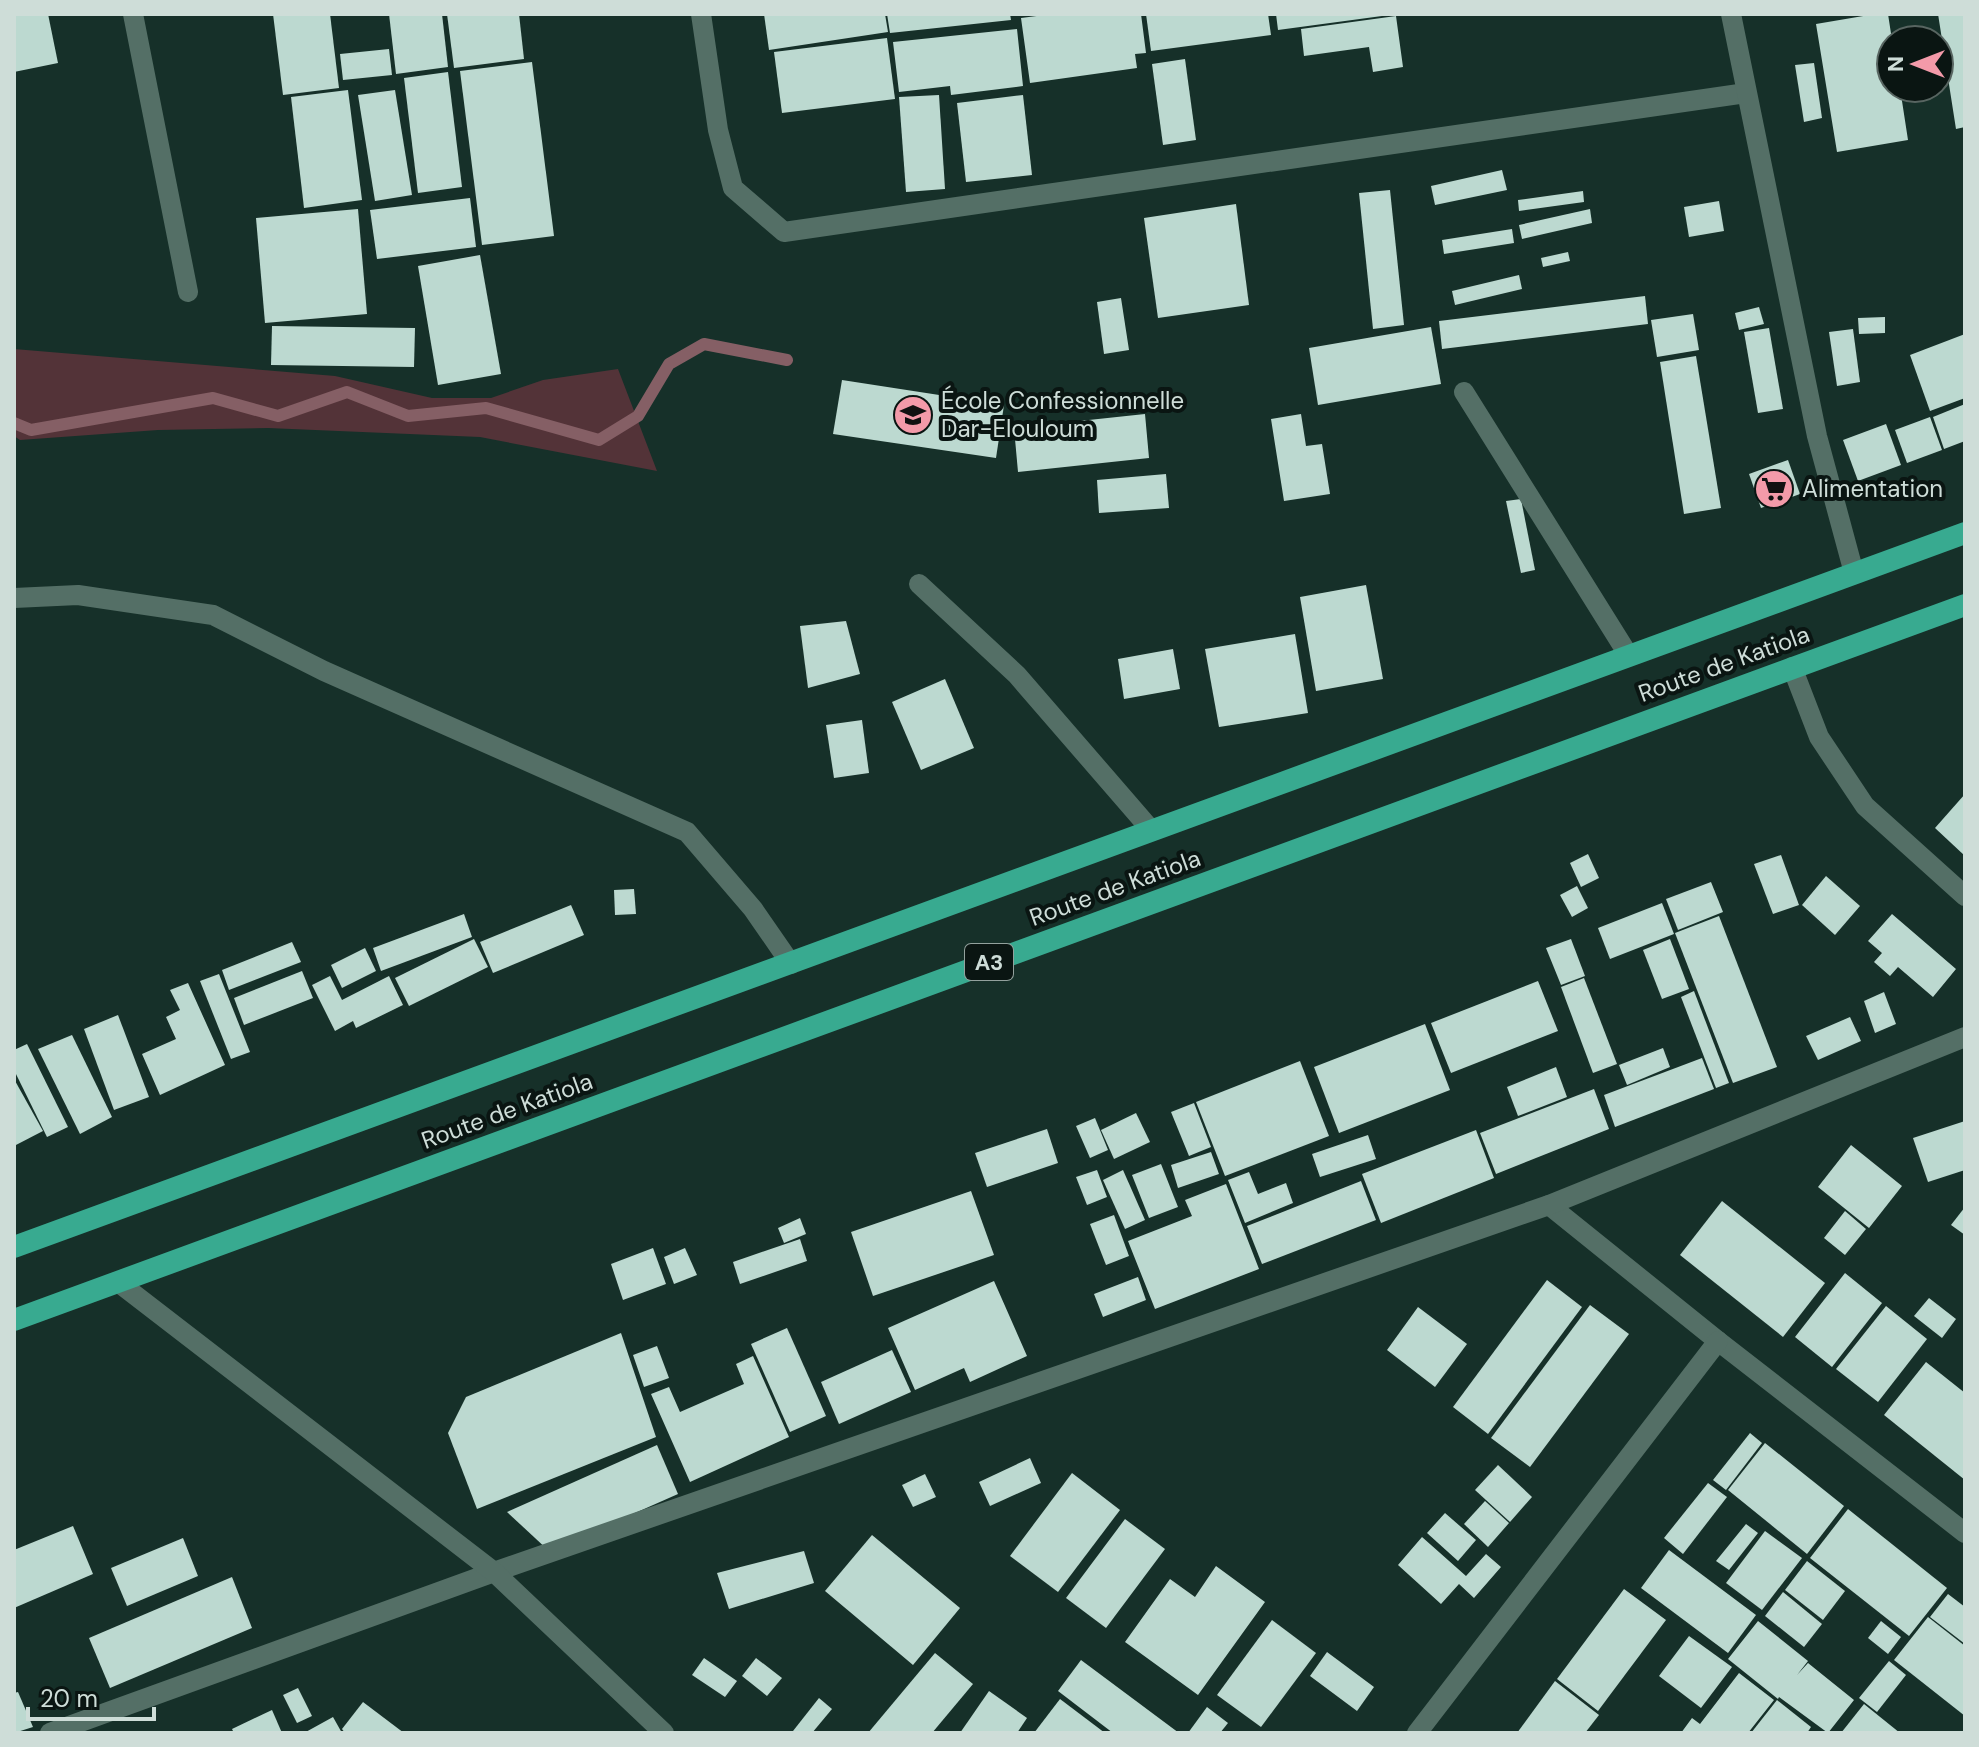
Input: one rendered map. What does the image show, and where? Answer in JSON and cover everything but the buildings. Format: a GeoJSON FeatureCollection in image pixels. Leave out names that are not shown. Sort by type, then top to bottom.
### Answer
{"type":"FeatureCollection","features":[{"type":"Feature","properties":{"kind":"highway","name":"Route de Katiola"},"geometry":{"type":"LineString","coordinates":[[14,1247],[1965,533]]}},
{"type":"Feature","properties":{"kind":"highway","name":"Route de Katiola"},"geometry":{"type":"LineString","coordinates":[[14,1320],[1965,605]]}},
{"type":"Feature","properties":{"kind":"street"},"geometry":{"type":"LineString","coordinates":[[133,14],[188,292]]}},
{"type":"Feature","properties":{"kind":"street"},"geometry":{"type":"LineString","coordinates":[[701,14],[718,130],[733,188],[784,232],[1746,93]]}},
{"type":"Feature","properties":{"kind":"street"},"geometry":{"type":"LineString","coordinates":[[1731,14],[1817,436],[1854,573]]}},
{"type":"Feature","properties":{"kind":"street"},"geometry":{"type":"LineString","coordinates":[[1464,392],[1629,656]]}},
{"type":"Feature","properties":{"kind":"street"},"geometry":{"type":"LineString","coordinates":[[919,584],[1017,675],[1152,831]]}},
{"type":"Feature","properties":{"kind":"street"},"geometry":{"type":"LineString","coordinates":[[14,598],[78,595],[213,615],[338,678],[687,832],[753,909],[791,964]]}},
{"type":"Feature","properties":{"kind":"street"},"geometry":{"type":"LineString","coordinates":[[1792,667],[1819,737],[1865,806],[1965,896]]}},
{"type":"Feature","properties":{"kind":"street"},"geometry":{"type":"LineString","coordinates":[[50,1733],[494,1572],[1549,1205],[1965,1037]]}},
{"type":"Feature","properties":{"kind":"street"},"geometry":{"type":"LineString","coordinates":[[1549,1205],[1965,1533]]}},
{"type":"Feature","properties":{"kind":"street"},"geometry":{"type":"LineString","coordinates":[[118,1282],[494,1572],[664,1733]]}},
{"type":"Feature","properties":{"kind":"street"},"geometry":{"type":"LineString","coordinates":[[1417,1733],[1718,1341]]}},
{"type":"Feature","properties":{"kind":"shaded area"},"geometry":{"type":"Polygon","coordinates":[[[14,349],[335,376],[432,398],[491,398],[543,380],[618,369],[657,471],[480,437],[268,428],[158,430],[20,440],[14,436],[14,349]]]}},
{"type":"Feature","properties":{"kind":"waterway"},"geometry":{"type":"LineString","coordinates":[[14,423],[31,430],[213,398],[278,416],[347,392],[408,416],[486,408],[599,440],[638,416],[669,364],[704,344],[787,360]]}},
{"type":"Feature","properties":{"kind":"place","name":"École Confessionnelle Dar-Elouloum"},"geometry":{"type":"Point","coordinates":[913,415]}},
{"type":"Feature","properties":{"kind":"place","name":"Alimentation"},"geometry":{"type":"Point","coordinates":[1774,489]}}]}
